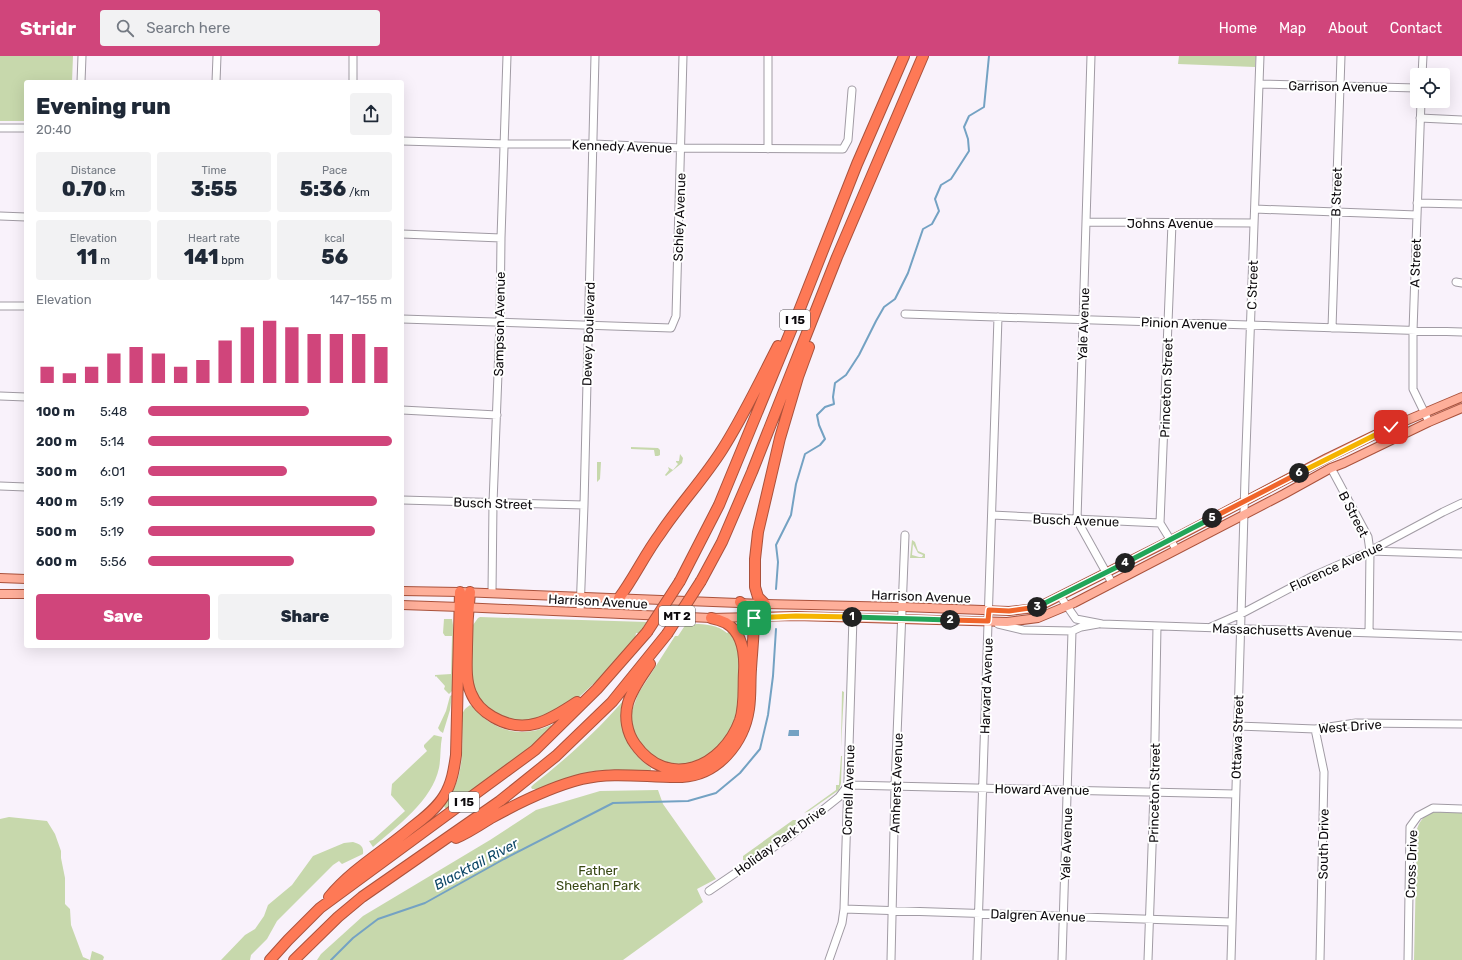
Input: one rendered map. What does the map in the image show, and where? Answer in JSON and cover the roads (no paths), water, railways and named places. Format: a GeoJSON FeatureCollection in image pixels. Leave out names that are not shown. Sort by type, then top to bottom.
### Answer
{"type":"FeatureCollection","features":[{"type":"Feature","properties":{"kind":"highway","name":"I 15"},"geometry":{"type":"LineString","coordinates":[[270,960],[320,908],[535,750],[597,689],[647,632],[680,581],[719,505],[799,311],[857,164],[904,56]]}},
{"type":"Feature","properties":{"kind":"highway","name":"I 15"},"geometry":{"type":"LineString","coordinates":[[294,960],[338,917],[362,897],[500,801],[538,772],[612,702],[667,634],[701,582],[722,542],[752,472],[837,257],[924,56]]}},
{"type":"Feature","properties":{"kind":"highway"},"geometry":{"type":"LineString","coordinates":[[765,604],[756,593],[755,559],[758,532],[780,438],[798,377],[817,326],[837,257]]}},
{"type":"Feature","properties":{"kind":"highway"},"geometry":{"type":"LineString","coordinates":[[619,598],[660,534],[721,452],[744,413],[780,342],[799,311]]}},
{"type":"Feature","properties":{"kind":"highway"},"geometry":{"type":"LineString","coordinates":[[320,908],[339,885],[422,820],[438,804],[449,786],[453,776],[456,754],[465,592]]}},
{"type":"Feature","properties":{"kind":"highway"},"geometry":{"type":"LineString","coordinates":[[436,846],[459,837],[505,810],[564,784],[589,777],[618,774],[669,777],[692,776],[710,770],[721,762],[738,742],[747,721],[749,708],[754,618],[748,608],[740,602]]}},
{"type":"Feature","properties":{"kind":"highway"},"geometry":{"type":"LineString","coordinates":[[464,607],[468,681],[471,693],[488,714],[513,725],[524,726],[538,724],[553,718],[597,689]]}},
{"type":"Feature","properties":{"kind":"highway"},"geometry":{"type":"LineString","coordinates":[[667,634],[634,689],[628,704],[627,724],[631,738],[646,757],[659,765],[672,769],[690,769],[707,762],[722,751],[736,727],[742,710],[744,658],[741,642],[736,632],[726,623],[711,618]]}},
{"type":"Feature","properties":{"kind":"main road","name":"Harrison Avenue"},"geometry":{"type":"LineString","coordinates":[[404,591],[580,596],[765,604],[903,606],[1009,611],[1036,608],[1243,503],[1327,458],[1424,412],[1462,397]]}},
{"type":"Feature","properties":{"kind":"main road","name":"Harrison Avenue"},"geometry":{"type":"LineString","coordinates":[[404,606],[464,607],[711,618],[796,616],[1023,621],[1038,618],[1066,606],[1284,494],[1331,468],[1462,408]]}},
{"type":"Feature","properties":{"kind":"main road"},"geometry":{"type":"LineString","coordinates":[[0,578],[24,579]]}},
{"type":"Feature","properties":{"kind":"main road"},"geometry":{"type":"LineString","coordinates":[[0,594],[24,594]]}},
{"type":"Feature","properties":{"kind":"street"},"geometry":{"type":"LineString","coordinates":[[81,80],[82,56]]}},
{"type":"Feature","properties":{"kind":"street"},"geometry":{"type":"LineString","coordinates":[[216,80],[217,56]]}},
{"type":"Feature","properties":{"kind":"street"},"geometry":{"type":"LineString","coordinates":[[353,56],[353,80]]}},
{"type":"Feature","properties":{"kind":"street","name":"Sampson Avenue"},"geometry":{"type":"LineString","coordinates":[[492,593],[493,503],[500,322],[501,238],[507,56]]}},
{"type":"Feature","properties":{"kind":"street","name":"Dewey Boulevard"},"geometry":{"type":"LineString","coordinates":[[580,612],[594,144],[595,56]]}},
{"type":"Feature","properties":{"kind":"street","name":"Schley Avenue"},"geometry":{"type":"LineString","coordinates":[[589,326],[671,328],[676,316],[683,56]]}},
{"type":"Feature","properties":{"kind":"street"},"geometry":{"type":"LineString","coordinates":[[768,56],[768,148]]}},
{"type":"Feature","properties":{"kind":"street","name":"Yale Avenue"},"geometry":{"type":"LineString","coordinates":[[1077,520],[1091,56]]}},
{"type":"Feature","properties":{"kind":"street","name":"C Street"},"geometry":{"type":"LineString","coordinates":[[1243,515],[1260,56]]}},
{"type":"Feature","properties":{"kind":"street","name":"B Street"},"geometry":{"type":"LineString","coordinates":[[1332,328],[1341,56]]}},
{"type":"Feature","properties":{"kind":"street"},"geometry":{"type":"LineString","coordinates":[[1422,68],[1423,56]]}},
{"type":"Feature","properties":{"kind":"street","name":"Garrison Avenue"},"geometry":{"type":"LineString","coordinates":[[1259,84],[1410,88]]}},
{"type":"Feature","properties":{"kind":"street","name":"Kennedy Avenue"},"geometry":{"type":"LineString","coordinates":[[404,141],[505,144],[594,144],[681,148],[843,149],[848,140],[852,90]]}},
{"type":"Feature","properties":{"kind":"street","name":"A Street"},"geometry":{"type":"LineString","coordinates":[[1421,108],[1412,331],[1413,389],[1429,422]]}},
{"type":"Feature","properties":{"kind":"street"},"geometry":{"type":"LineString","coordinates":[[1420,118],[1462,120]]}},
{"type":"Feature","properties":{"kind":"street"},"geometry":{"type":"LineString","coordinates":[[0,128],[24,128]]}},
{"type":"Feature","properties":{"kind":"street"},"geometry":{"type":"LineString","coordinates":[[1417,203],[1462,204]]}},
{"type":"Feature","properties":{"kind":"street"},"geometry":{"type":"LineString","coordinates":[[1255,209],[1417,215]]}},
{"type":"Feature","properties":{"kind":"street"},"geometry":{"type":"LineString","coordinates":[[0,216],[24,217]]}},
{"type":"Feature","properties":{"kind":"street","name":"Johns Avenue"},"geometry":{"type":"LineString","coordinates":[[1086,222],[1254,223]]}},
{"type":"Feature","properties":{"kind":"street","name":"Princeton Street"},"geometry":{"type":"LineString","coordinates":[[1160,523],[1172,223]]}},
{"type":"Feature","properties":{"kind":"street"},"geometry":{"type":"LineString","coordinates":[[404,234],[501,238]]}},
{"type":"Feature","properties":{"kind":"street"},"geometry":{"type":"LineString","coordinates":[[0,306],[24,306]]}},
{"type":"Feature","properties":{"kind":"street","name":"Pinion Avenue"},"geometry":{"type":"LineString","coordinates":[[905,314],[1462,332]]}},
{"type":"Feature","properties":{"kind":"street","name":"Harvard Avenue"},"geometry":{"type":"LineString","coordinates":[[977,960],[998,317]]}},
{"type":"Feature","properties":{"kind":"street"},"geometry":{"type":"LineString","coordinates":[[404,319],[589,326]]}},
{"type":"Feature","properties":{"kind":"street"},"geometry":{"type":"LineString","coordinates":[[0,396],[24,397]]}},
{"type":"Feature","properties":{"kind":"street"},"geometry":{"type":"LineString","coordinates":[[404,410],[497,415]]}},
{"type":"Feature","properties":{"kind":"street","name":"B Street"},"geometry":{"type":"LineString","coordinates":[[1331,468],[1368,537],[1370,551],[1369,634]]}},
{"type":"Feature","properties":{"kind":"street"},"geometry":{"type":"LineString","coordinates":[[0,486],[24,487]]}},
{"type":"Feature","properties":{"kind":"street","name":"Busch Street"},"geometry":{"type":"LineString","coordinates":[[404,500],[584,505]]}},
{"type":"Feature","properties":{"kind":"street","name":"Florence Avenue"},"geometry":{"type":"LineString","coordinates":[[1209,628],[1241,614],[1314,576],[1370,551],[1462,503]]}},
{"type":"Feature","properties":{"kind":"street","name":"Busch Avenue"},"geometry":{"type":"LineString","coordinates":[[992,515],[1160,523]]}},
{"type":"Feature","properties":{"kind":"street","name":"Ottawa Street"},"geometry":{"type":"LineString","coordinates":[[1231,960],[1243,515]]}},
{"type":"Feature","properties":{"kind":"street"},"geometry":{"type":"LineString","coordinates":[[1077,520],[1112,583]]}},
{"type":"Feature","properties":{"kind":"street"},"geometry":{"type":"LineString","coordinates":[[1160,523],[1176,549]]}},
{"type":"Feature","properties":{"kind":"street","name":"Amherst Avenue"},"geometry":{"type":"LineString","coordinates":[[891,960],[905,535]]}},
{"type":"Feature","properties":{"kind":"street"},"geometry":{"type":"LineString","coordinates":[[1370,551],[1462,554]]}},
{"type":"Feature","properties":{"kind":"street","name":"Massachusetts Avenue"},"geometry":{"type":"LineString","coordinates":[[1060,596],[1076,619],[1102,624],[1462,636]]}},
{"type":"Feature","properties":{"kind":"street","name":"Cornell Avenue"},"geometry":{"type":"LineString","coordinates":[[829,960],[842,924],[844,908],[853,617]]}},
{"type":"Feature","properties":{"kind":"street","name":"Massachusetts Avenue"},"geometry":{"type":"LineString","coordinates":[[988,621],[1023,630],[1072,631],[1102,624]]}},
{"type":"Feature","properties":{"kind":"street","name":"Princeton Street"},"geometry":{"type":"LineString","coordinates":[[1148,960],[1154,792],[1157,626]]}},
{"type":"Feature","properties":{"kind":"street","name":"Yale Avenue"},"geometry":{"type":"LineString","coordinates":[[1062,960],[1072,631]]}},
{"type":"Feature","properties":{"kind":"street","name":"West Drive"},"geometry":{"type":"LineString","coordinates":[[1237,726],[1316,729],[1356,723],[1462,724]]}},
{"type":"Feature","properties":{"kind":"street","name":"South Drive"},"geometry":{"type":"LineString","coordinates":[[1316,729],[1324,772],[1320,960]]}},
{"type":"Feature","properties":{"kind":"street","name":"Howard Avenue"},"geometry":{"type":"LineString","coordinates":[[848,785],[1235,794]]}},
{"type":"Feature","properties":{"kind":"street","name":"Holiday Park Drive"},"geometry":{"type":"LineString","coordinates":[[709,891],[790,836],[839,797],[848,785]]}},
{"type":"Feature","properties":{"kind":"street","name":"Cross Drive"},"geometry":{"type":"LineString","coordinates":[[1408,960],[1410,827],[1418,816],[1432,808],[1462,809]]}},
{"type":"Feature","properties":{"kind":"street","name":"Dalgren Avenue"},"geometry":{"type":"LineString","coordinates":[[844,908],[1231,922]]}},
{"type":"Feature","properties":{"kind":"water"},"geometry":{"type":"Polygon","coordinates":[[[789,730],[799,730],[799,736],[788,736],[789,730]]]}},
{"type":"Feature","properties":{"kind":"waterway"},"geometry":{"type":"LineString","coordinates":[[776,589],[778,562],[776,545],[791,515],[796,484],[805,454],[820,445],[825,439],[819,425],[817,415],[825,407],[834,404],[833,397],[835,383],[846,375],[859,355],[884,307],[895,299],[908,273],[923,229],[932,224],[939,211],[935,199],[941,185],[951,179],[969,151],[968,139],[964,127],[969,116],[984,107],[989,56]]}},
{"type":"Feature","properties":{"kind":"waterway","name":"Blacktail River"},"geometry":{"type":"LineString","coordinates":[[331,960],[353,938],[378,919],[425,903],[504,859],[613,803],[688,801],[716,793],[740,773],[760,749],[768,715],[773,676],[776,629]]}},
{"type":"Feature","properties":{"kind":"park label","name":"Father Sheehan Park"},"geometry":{"type":"Point","coordinates":[598,878]}}]}
